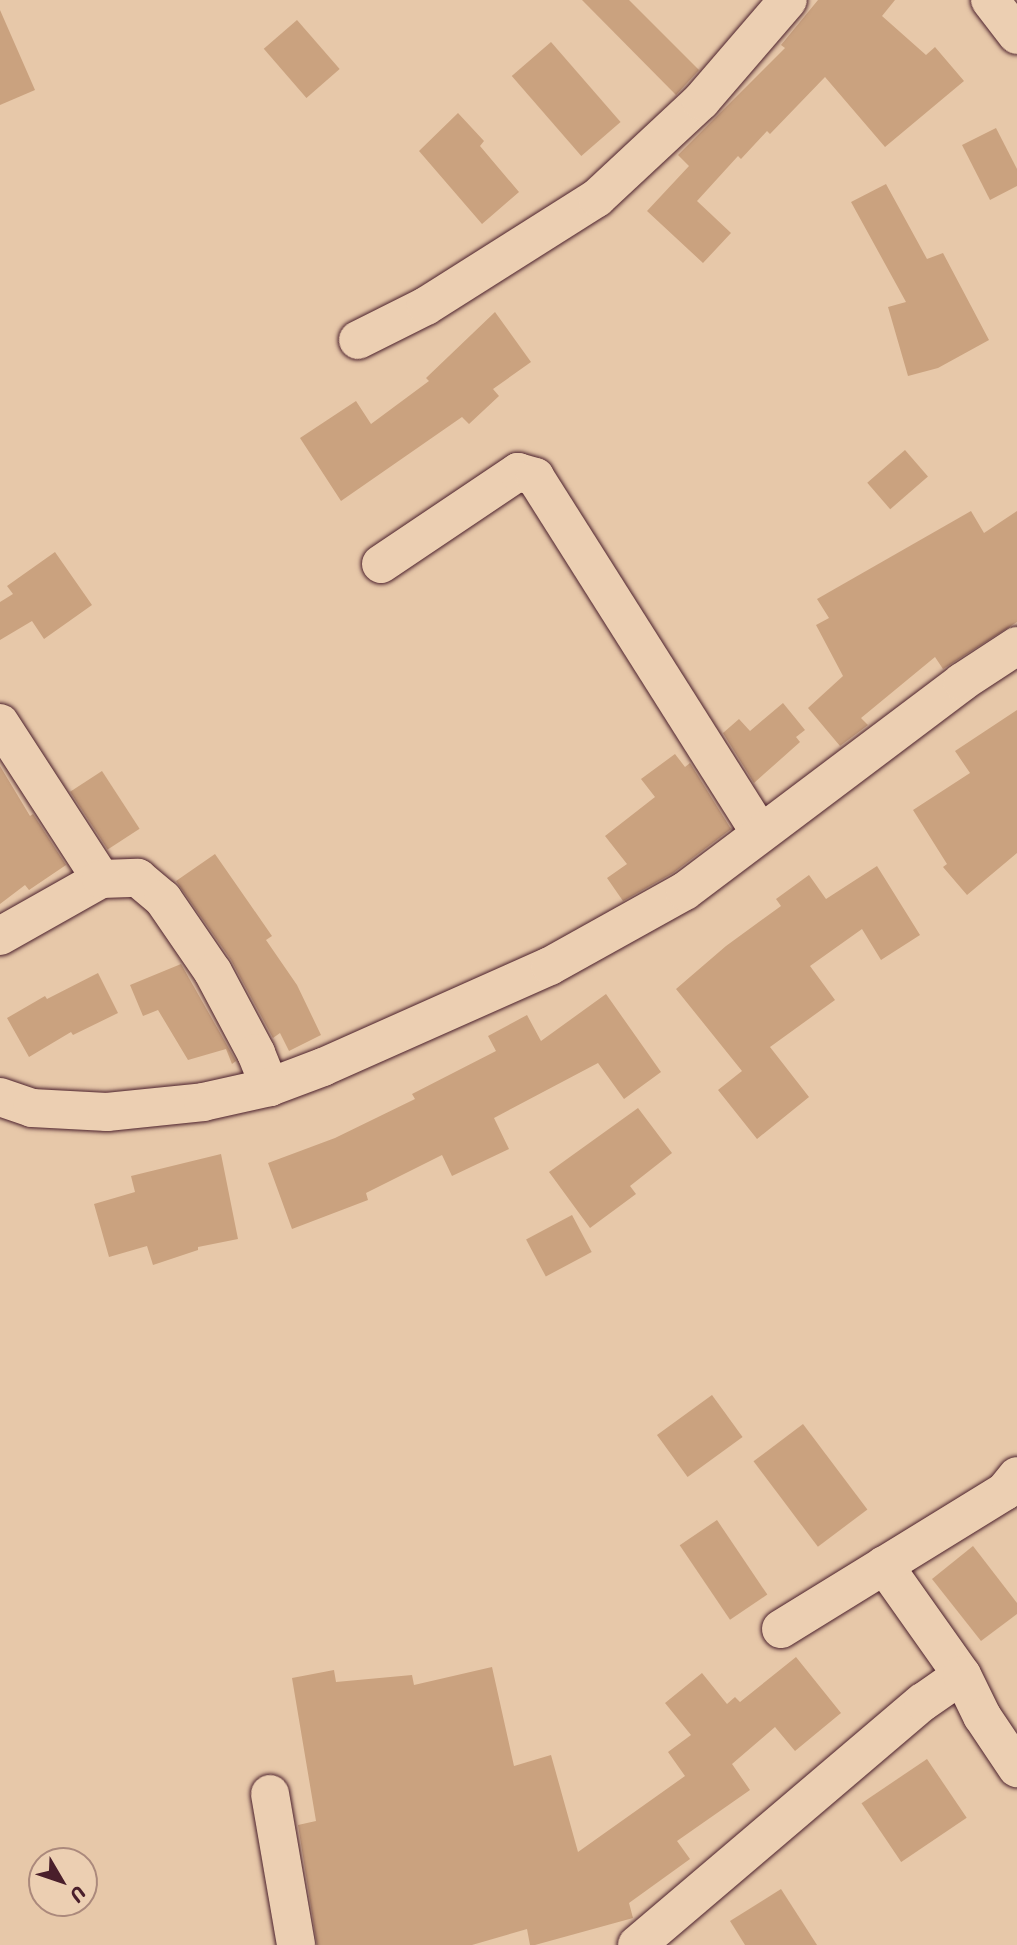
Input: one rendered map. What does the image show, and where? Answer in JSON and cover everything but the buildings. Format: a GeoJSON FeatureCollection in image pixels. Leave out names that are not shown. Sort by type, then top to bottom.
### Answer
{"type":"FeatureCollection","features":[{"type":"Feature","properties":{"kind":"street"},"geometry":{"type":"LineString","coordinates":[[358,340],[426,306],[597,198],[701,101],[788,0]]}},
{"type":"Feature","properties":{"kind":"street"},"geometry":{"type":"LineString","coordinates":[[990,0],[1017,35]]}},
{"type":"Feature","properties":{"kind":"street"},"geometry":{"type":"LineString","coordinates":[[381,564],[518,471],[535,477],[760,834]]}},
{"type":"Feature","properties":{"kind":"street"},"geometry":{"type":"LineString","coordinates":[[0,1097],[32,1108],[107,1112],[203,1102],[270,1087],[323,1067],[550,966],[685,891],[962,682],[1017,646]]}},
{"type":"Feature","properties":{"kind":"street"},"geometry":{"type":"LineString","coordinates":[[0,723],[101,880]]}},
{"type":"Feature","properties":{"kind":"street"},"geometry":{"type":"LineString","coordinates":[[0,936],[101,880],[138,878],[163,899],[213,972],[256,1052],[270,1087]]}},
{"type":"Feature","properties":{"kind":"street"},"geometry":{"type":"LineString","coordinates":[[781,1629],[1005,1491],[1017,1476]]}},
{"type":"Feature","properties":{"kind":"street"},"geometry":{"type":"LineString","coordinates":[[884,1565],[962,1675],[982,1716],[1017,1768]]}},
{"type":"Feature","properties":{"kind":"street"},"geometry":{"type":"LineString","coordinates":[[637,1945],[923,1702],[962,1675]]}},
{"type":"Feature","properties":{"kind":"street"},"geometry":{"type":"LineString","coordinates":[[270,1794],[296,1945]]}}]}
